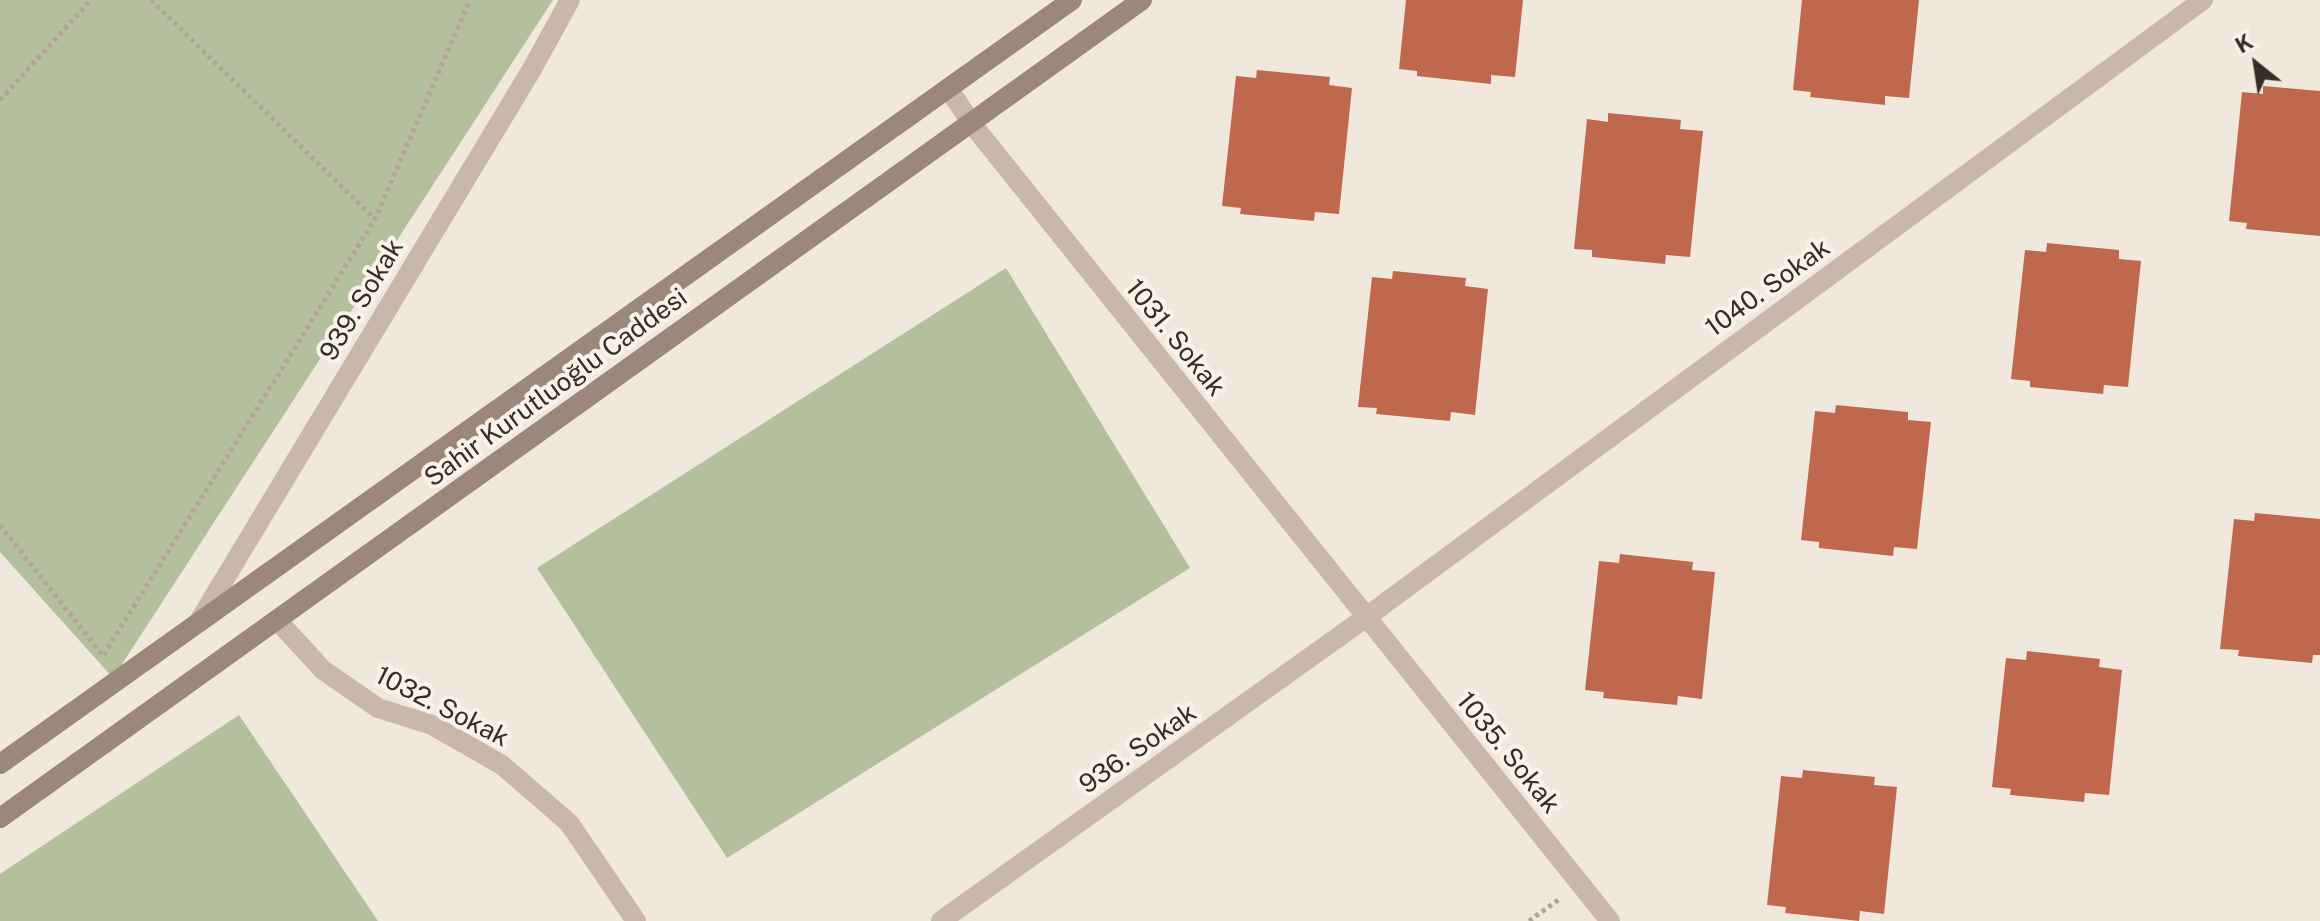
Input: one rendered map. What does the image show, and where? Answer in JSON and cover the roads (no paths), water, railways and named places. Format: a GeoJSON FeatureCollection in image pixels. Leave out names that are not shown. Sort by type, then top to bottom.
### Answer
{"type":"FeatureCollection","features":[{"type":"Feature","properties":{"kind":"street","name":"939. Sokak"},"geometry":{"type":"LineString","coordinates":[[196,626],[570,0]]}},
{"type":"Feature","properties":{"kind":"street","name":"Sahir Kurutluoğlu Caddesi"},"geometry":{"type":"LineString","coordinates":[[0,764],[1072,0]]}},
{"type":"Feature","properties":{"kind":"street","name":"Sahir Kurutluoğlu Caddesi"},"geometry":{"type":"LineString","coordinates":[[0,818],[1142,0]]}},
{"type":"Feature","properties":{"kind":"street","name":"1040. Sokak"},"geometry":{"type":"LineString","coordinates":[[1365,618],[2203,0]]}},
{"type":"Feature","properties":{"kind":"street","name":"1031. Sokak"},"geometry":{"type":"LineString","coordinates":[[948,88],[972,124],[1365,618]]}},
{"type":"Feature","properties":{"kind":"street","name":"1035. Sokak"},"geometry":{"type":"LineString","coordinates":[[1365,618],[1610,921]]}},
{"type":"Feature","properties":{"kind":"street","name":"936. Sokak"},"geometry":{"type":"LineString","coordinates":[[941,921],[1365,618]]}},
{"type":"Feature","properties":{"kind":"street","name":"1032. Sokak"},"geometry":{"type":"LineString","coordinates":[[277,620],[323,670],[378,708],[432,725],[502,765],[569,823],[636,921]]}}]}
